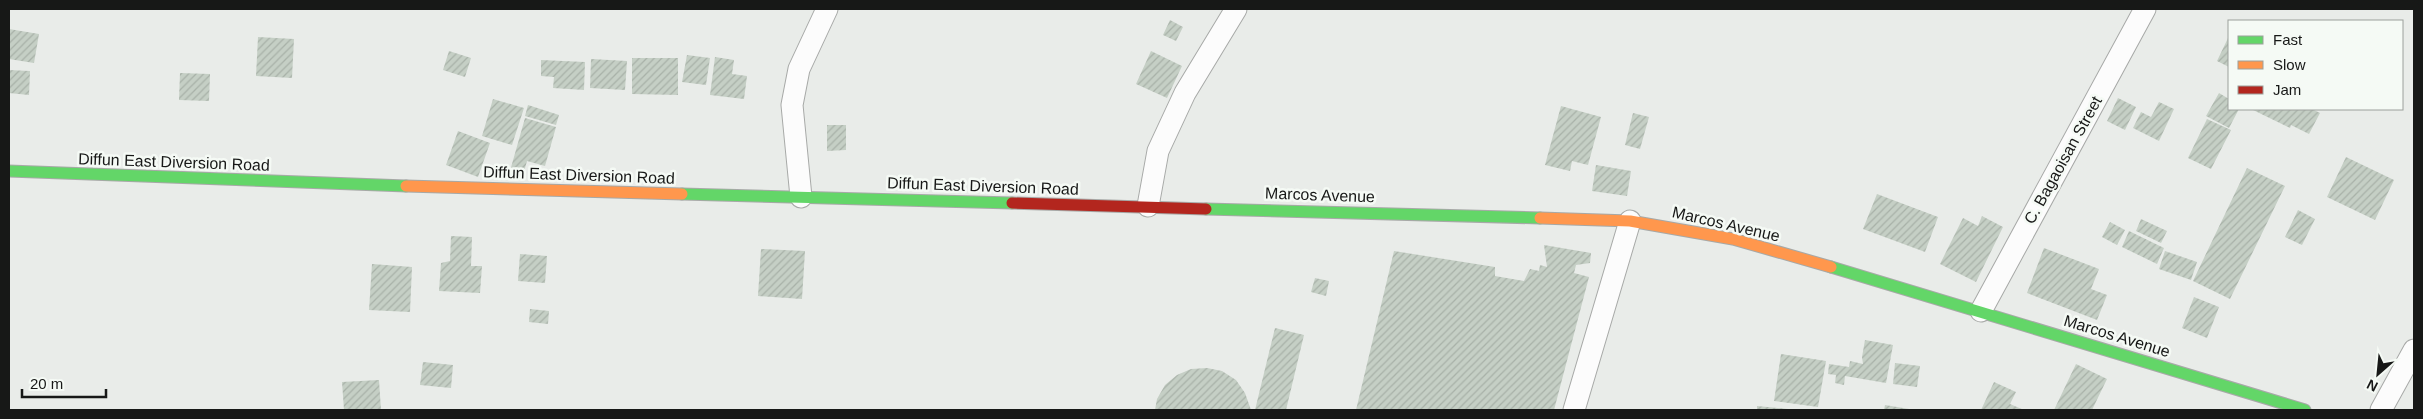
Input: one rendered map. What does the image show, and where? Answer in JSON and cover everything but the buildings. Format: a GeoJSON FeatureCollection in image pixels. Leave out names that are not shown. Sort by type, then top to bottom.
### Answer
{"type":"FeatureCollection","features":[{"type":"Feature","properties":{"kind":"main road","name":"Diffun East Diversion Road"},"geometry":{"type":"LineString","coordinates":[[9,171],[343,184],[1148,206]]}},
{"type":"Feature","properties":{"kind":"main road","name":"Marcos Avenue"},"geometry":{"type":"LineString","coordinates":[[1148,206],[1630,221],[1733,239],[1981,311],[2306,410]]}},
{"type":"Feature","properties":{"kind":"street"},"geometry":{"type":"LineString","coordinates":[[801,197],[792,105],[799,69],[826,9]]}},
{"type":"Feature","properties":{"kind":"street"},"geometry":{"type":"LineString","coordinates":[[1148,206],[1158,151],[1185,93],[1236,9]]}},
{"type":"Feature","properties":{"kind":"street","name":"C. Bagaoisan Street"},"geometry":{"type":"LineString","coordinates":[[1981,311],[2145,9]]}},
{"type":"Feature","properties":{"kind":"street"},"geometry":{"type":"LineString","coordinates":[[1574,410],[1630,221]]}},
{"type":"Feature","properties":{"kind":"street"},"geometry":{"type":"LineString","coordinates":[[2381,410],[2414,350]]}},
{"type":"Feature","properties":{"kind":"traffic: fast"},"geometry":{"type":"LineString","coordinates":[[9,171],[406,186]]}},
{"type":"Feature","properties":{"kind":"traffic: fast"},"geometry":{"type":"LineString","coordinates":[[682,194],[1012,203]]}},
{"type":"Feature","properties":{"kind":"traffic: fast"},"geometry":{"type":"LineString","coordinates":[[1206,209],[1540,218]]}},
{"type":"Feature","properties":{"kind":"traffic: fast"},"geometry":{"type":"LineString","coordinates":[[1831,267],[2305,410]]}},
{"type":"Feature","properties":{"kind":"traffic: slow"},"geometry":{"type":"LineString","coordinates":[[406,186],[682,194]]}},
{"type":"Feature","properties":{"kind":"traffic: slow"},"geometry":{"type":"LineString","coordinates":[[1540,218],[1630,221],[1733,239],[1831,267]]}},
{"type":"Feature","properties":{"kind":"traffic: jam"},"geometry":{"type":"LineString","coordinates":[[1012,203],[1206,209]]}}]}
